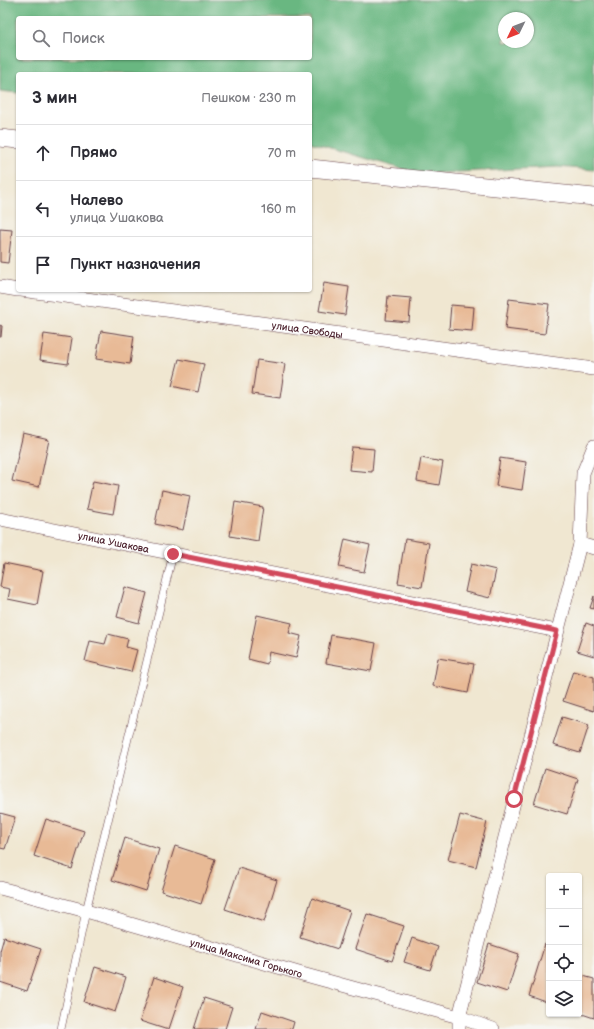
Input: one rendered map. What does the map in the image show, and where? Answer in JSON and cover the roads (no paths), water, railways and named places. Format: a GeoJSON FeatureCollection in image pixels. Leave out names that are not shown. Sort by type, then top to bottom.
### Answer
{"type":"FeatureCollection","features":[{"type":"Feature","properties":{"kind":"street"},"geometry":{"type":"LineString","coordinates":[[0,138],[16,140]]}},
{"type":"Feature","properties":{"kind":"street"},"geometry":{"type":"LineString","coordinates":[[312,168],[594,197]]}},
{"type":"Feature","properties":{"kind":"street"},"geometry":{"type":"LineString","coordinates":[[0,287],[16,290]]}},
{"type":"Feature","properties":{"kind":"street","name":"улица Свободы"},"geometry":{"type":"LineString","coordinates":[[36,292],[594,369]]}},
{"type":"Feature","properties":{"kind":"street"},"geometry":{"type":"LineString","coordinates":[[459,1023],[580,544],[583,474],[594,446]]}},
{"type":"Feature","properties":{"kind":"street","name":"улица Ушакова"},"geometry":{"type":"LineString","coordinates":[[0,519],[557,631]]}},
{"type":"Feature","properties":{"kind":"street"},"geometry":{"type":"LineString","coordinates":[[580,544],[594,548]]}},
{"type":"Feature","properties":{"kind":"street","name":"улица Максима Горького"},"geometry":{"type":"LineString","coordinates":[[0,888],[86,911],[302,974],[459,1023],[493,1029]]}},
{"type":"Feature","properties":{"kind":"lane"},"geometry":{"type":"LineString","coordinates":[[61,1029],[86,911],[173,554]]}}]}
